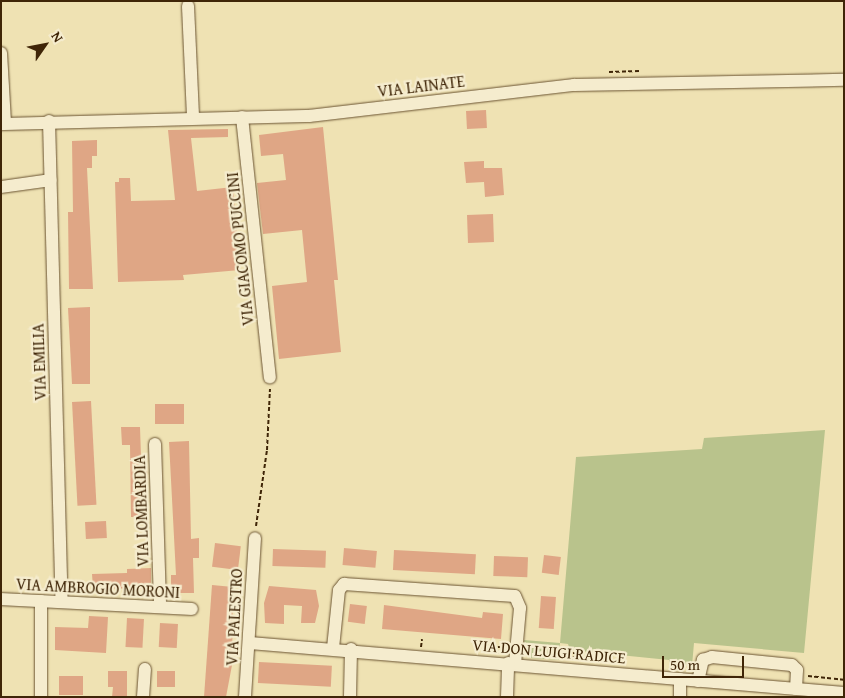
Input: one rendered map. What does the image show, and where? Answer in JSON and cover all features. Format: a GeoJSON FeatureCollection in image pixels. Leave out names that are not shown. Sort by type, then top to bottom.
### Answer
{"type":"FeatureCollection","features":[{"type":"Feature","properties":{"kind":"street"},"geometry":{"type":"LineString","coordinates":[[188,6],[193,118]]}},
{"type":"Feature","properties":{"kind":"street"},"geometry":{"type":"LineString","coordinates":[[1,53],[3,124]]}},
{"type":"Feature","properties":{"kind":"street","name":"VIA LAINATE"},"geometry":{"type":"LineString","coordinates":[[3,124],[49,121],[309,116],[574,84],[844,80]]}},
{"type":"Feature","properties":{"kind":"street","name":"VIA GIACOMO PUCCINI"},"geometry":{"type":"LineString","coordinates":[[242,117],[270,378]]}},
{"type":"Feature","properties":{"kind":"street","name":"VIA EMILIA"},"geometry":{"type":"LineString","coordinates":[[49,121],[62,602]]}},
{"type":"Feature","properties":{"kind":"street"},"geometry":{"type":"LineString","coordinates":[[1,187],[51,180]]}},
{"type":"Feature","properties":{"kind":"street","name":"VIA LOMBARDIA"},"geometry":{"type":"LineString","coordinates":[[155,444],[160,607]]}},
{"type":"Feature","properties":{"kind":"street","name":"VIA PALESTRO"},"geometry":{"type":"LineString","coordinates":[[245,697],[250,643],[255,538]]}},
{"type":"Feature","properties":{"kind":"street"},"geometry":{"type":"LineString","coordinates":[[333,648],[339,590],[344,584],[515,596],[520,603],[507,697]]}},
{"type":"Feature","properties":{"kind":"street","name":"VIA AMBROGIO MORONI"},"geometry":{"type":"LineString","coordinates":[[1,599],[192,609]]}},
{"type":"Feature","properties":{"kind":"street"},"geometry":{"type":"LineString","coordinates":[[41,601],[41,697]]}},
{"type":"Feature","properties":{"kind":"street","name":"VIA DON LUIGI RADICE"},"geometry":{"type":"LineString","coordinates":[[250,643],[333,648],[844,693]]}},
{"type":"Feature","properties":{"kind":"street"},"geometry":{"type":"LineString","coordinates":[[350,697],[351,650]]}},
{"type":"Feature","properties":{"kind":"street"},"geometry":{"type":"LineString","coordinates":[[698,681],[703,660],[712,657],[792,664],[797,670],[796,689]]}},
{"type":"Feature","properties":{"kind":"street"},"geometry":{"type":"LineString","coordinates":[[143,697],[145,669]]}},
{"type":"Feature","properties":{"kind":"street"},"geometry":{"type":"LineString","coordinates":[[680,679],[680,697]]}},
{"type":"Feature","properties":{"kind":"path"},"geometry":{"type":"LineString","coordinates":[[255,538],[267,450],[270,378]]}},
{"type":"Feature","properties":{"kind":"path"},"geometry":{"type":"LineString","coordinates":[[802,676],[844,680]]}},
{"type":"Feature","properties":{"kind":"green space"},"geometry":{"type":"Polygon","coordinates":[[[825,430],[804,653],[694,643],[692,666],[670,663],[669,660],[570,650],[568,644],[560,643],[576,457],[702,449],[704,438],[825,430]]]}},
{"type":"Feature","properties":{"kind":"green space"},"geometry":{"type":"Polygon","coordinates":[[[524,640],[560,643],[559,660],[530,658],[525,654],[524,640]]]}},
{"type":"Feature","properties":{"kind":"building"},"geometry":{"type":"Polygon","coordinates":[[[486,110],[487,128],[467,129],[466,111],[486,110]]]}},
{"type":"Feature","properties":{"kind":"building"},"geometry":{"type":"Polygon","coordinates":[[[323,127],[338,280],[334,280],[341,352],[279,359],[272,286],[307,282],[302,230],[263,234],[257,183],[286,180],[283,154],[261,156],[259,135],[323,127]]]}},
{"type":"Feature","properties":{"kind":"building"},"geometry":{"type":"Polygon","coordinates":[[[228,129],[228,137],[191,138],[197,191],[233,187],[240,270],[183,275],[184,280],[118,282],[115,182],[119,182],[119,178],[130,178],[131,201],[175,200],[168,130],[228,129]]]}},
{"type":"Feature","properties":{"kind":"building"},"geometry":{"type":"Polygon","coordinates":[[[97,140],[97,156],[92,156],[92,168],[87,168],[93,289],[69,289],[68,212],[73,212],[72,141],[97,140]]]}},
{"type":"Feature","properties":{"kind":"building"},"geometry":{"type":"Polygon","coordinates":[[[484,161],[484,168],[502,168],[504,195],[485,197],[484,182],[466,183],[464,162],[484,161]]]}},
{"type":"Feature","properties":{"kind":"building"},"geometry":{"type":"Polygon","coordinates":[[[493,214],[494,242],[468,243],[467,215],[493,214]]]}},
{"type":"Feature","properties":{"kind":"building"},"geometry":{"type":"Polygon","coordinates":[[[90,307],[90,384],[72,384],[68,308],[90,307]]]}},
{"type":"Feature","properties":{"kind":"building"},"geometry":{"type":"Polygon","coordinates":[[[91,401],[96,505],[77,506],[72,402],[91,401]]]}},
{"type":"Feature","properties":{"kind":"building"},"geometry":{"type":"Polygon","coordinates":[[[155,404],[184,404],[184,424],[155,424],[155,404]]]}},
{"type":"Feature","properties":{"kind":"building"},"geometry":{"type":"Polygon","coordinates":[[[121,427],[140,427],[141,457],[147,457],[148,517],[131,517],[130,445],[122,445],[121,427]]]}},
{"type":"Feature","properties":{"kind":"building"},"geometry":{"type":"Polygon","coordinates":[[[189,441],[191,539],[199,538],[199,558],[193,558],[194,593],[171,593],[171,575],[176,575],[169,442],[189,441]]]}},
{"type":"Feature","properties":{"kind":"building"},"geometry":{"type":"Polygon","coordinates":[[[106,521],[107,538],[86,539],[85,522],[106,521]]]}},
{"type":"Feature","properties":{"kind":"building"},"geometry":{"type":"Polygon","coordinates":[[[215,543],[241,546],[238,570],[212,567],[215,543]]]}},
{"type":"Feature","properties":{"kind":"building"},"geometry":{"type":"Polygon","coordinates":[[[344,548],[377,551],[375,568],[343,565],[344,548]]]}},
{"type":"Feature","properties":{"kind":"building"},"geometry":{"type":"Polygon","coordinates":[[[273,549],[326,551],[325,568],[272,566],[273,549]]]}},
{"type":"Feature","properties":{"kind":"building"},"geometry":{"type":"Polygon","coordinates":[[[394,550],[476,554],[475,574],[393,570],[394,550]]]}},
{"type":"Feature","properties":{"kind":"building"},"geometry":{"type":"Polygon","coordinates":[[[544,555],[561,557],[559,575],[542,573],[544,555]]]}},
{"type":"Feature","properties":{"kind":"building"},"geometry":{"type":"Polygon","coordinates":[[[494,556],[528,557],[527,577],[493,576],[494,556]]]}},
{"type":"Feature","properties":{"kind":"building"},"geometry":{"type":"Polygon","coordinates":[[[151,568],[151,583],[146,583],[145,589],[93,588],[92,574],[127,573],[127,569],[151,568]]]}},
{"type":"Feature","properties":{"kind":"building"},"geometry":{"type":"Polygon","coordinates":[[[212,585],[233,587],[232,665],[226,697],[204,697],[212,585]]]}},
{"type":"Feature","properties":{"kind":"building"},"geometry":{"type":"Polygon","coordinates":[[[269,586],[316,590],[319,606],[315,623],[301,623],[302,606],[284,605],[284,624],[265,623],[264,603],[269,586]]]}},
{"type":"Feature","properties":{"kind":"building"},"geometry":{"type":"Polygon","coordinates":[[[541,596],[556,597],[554,629],[539,628],[541,596]]]}},
{"type":"Feature","properties":{"kind":"building"},"geometry":{"type":"Polygon","coordinates":[[[350,604],[367,606],[365,624],[348,622],[350,604]]]}},
{"type":"Feature","properties":{"kind":"building"},"geometry":{"type":"Polygon","coordinates":[[[384,605],[482,618],[483,612],[503,614],[501,639],[382,629],[384,605]]]}},
{"type":"Feature","properties":{"kind":"building"},"geometry":{"type":"Polygon","coordinates":[[[89,616],[108,617],[106,653],[55,650],[55,627],[88,628],[89,616]]]}},
{"type":"Feature","properties":{"kind":"building"},"geometry":{"type":"Polygon","coordinates":[[[127,618],[144,619],[142,648],[125,647],[127,618]]]}},
{"type":"Feature","properties":{"kind":"building"},"geometry":{"type":"Polygon","coordinates":[[[160,623],[178,624],[177,648],[159,647],[160,623]]]}},
{"type":"Feature","properties":{"kind":"building"},"geometry":{"type":"Polygon","coordinates":[[[259,662],[332,666],[331,687],[258,683],[259,662]]]}},
{"type":"Feature","properties":{"kind":"building"},"geometry":{"type":"Polygon","coordinates":[[[108,671],[127,671],[127,697],[112,697],[113,687],[108,687],[108,671]]]}},
{"type":"Feature","properties":{"kind":"building"},"geometry":{"type":"Polygon","coordinates":[[[157,671],[175,671],[175,687],[157,687],[157,671]]]}},
{"type":"Feature","properties":{"kind":"building"},"geometry":{"type":"Polygon","coordinates":[[[59,676],[83,676],[83,695],[59,695],[59,676]]]}}]}
